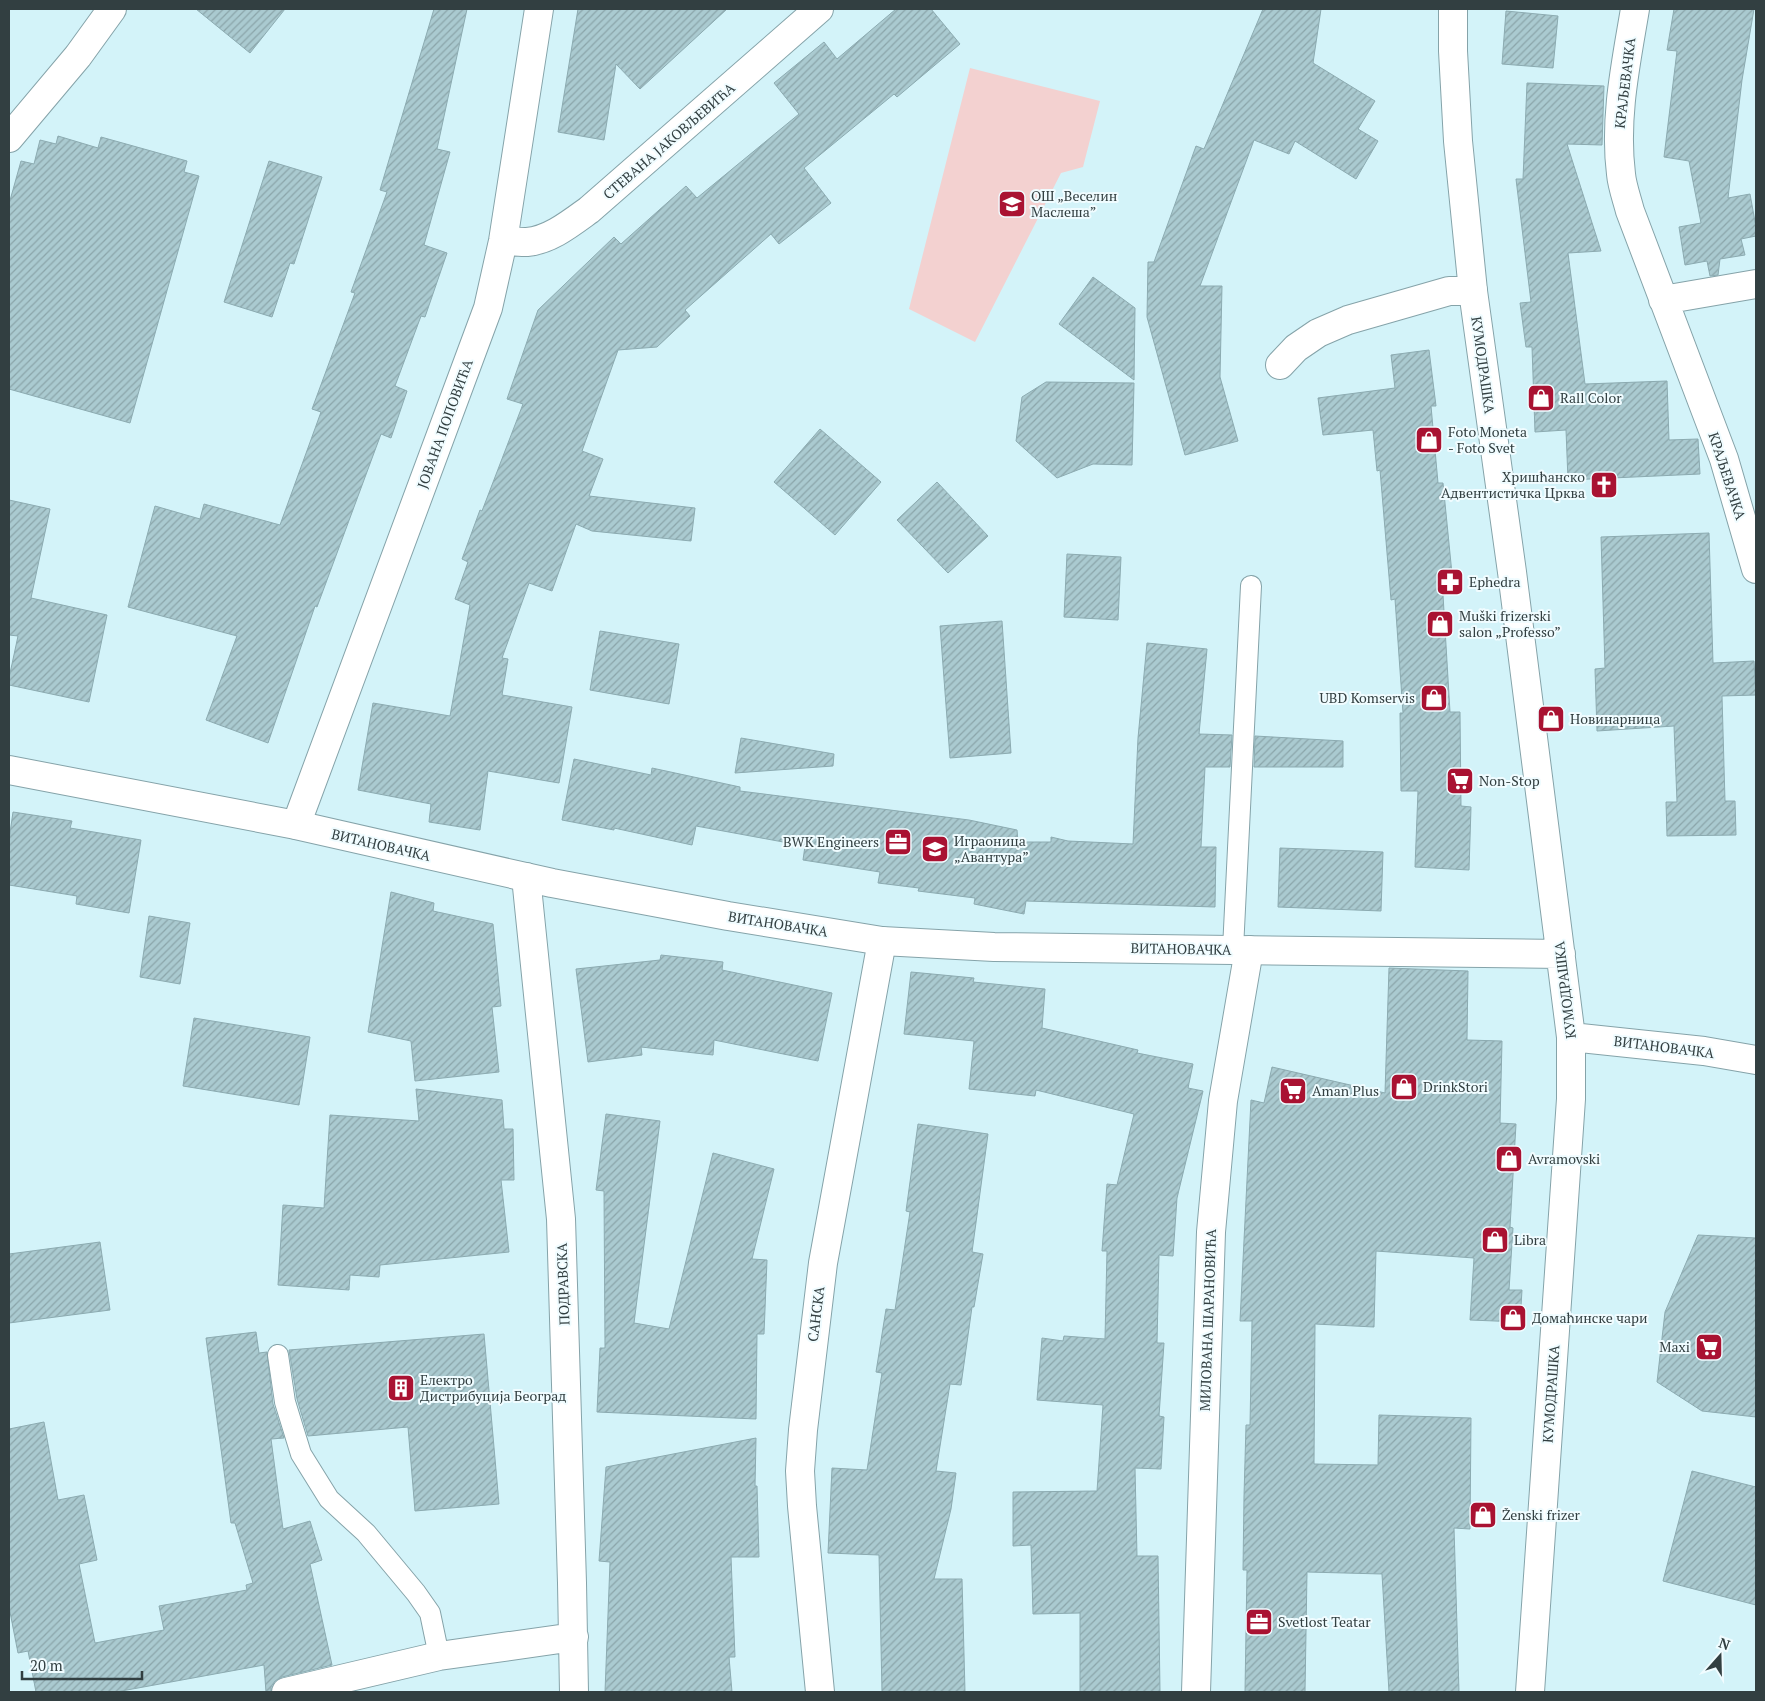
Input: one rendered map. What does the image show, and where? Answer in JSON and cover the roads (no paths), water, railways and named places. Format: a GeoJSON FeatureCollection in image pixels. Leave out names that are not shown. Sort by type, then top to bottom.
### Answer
{"type":"FeatureCollection","features":[{"type":"Feature","properties":{"kind":"street"},"geometry":{"type":"LineString","coordinates":[[9,138],[78,56],[112,9]]}},
{"type":"Feature","properties":{"kind":"street","name":"ЈОВАНА ПОПОВИЋА"},"geometry":{"type":"LineString","coordinates":[[296,825],[488,308],[503,241],[540,9]]}},
{"type":"Feature","properties":{"kind":"street","name":"СТЕВАНА ЈАКОВЉЕВИЋА"},"geometry":{"type":"LineString","coordinates":[[503,241],[526,242],[537,240],[558,231],[590,210],[819,9]]}},
{"type":"Feature","properties":{"kind":"street","name":"КУМОДРАШКА"},"geometry":{"type":"LineString","coordinates":[[1453,9],[1453,51],[1458,141],[1473,291],[1512,572],[1546,852],[1571,1037],[1571,1099],[1530,1692]]}},
{"type":"Feature","properties":{"kind":"street","name":"КРАЉЕВАЧКА"},"geometry":{"type":"LineString","coordinates":[[1634,9],[1620,106],[1618,139],[1621,175],[1630,211],[1724,459],[1756,569]]}},
{"type":"Feature","properties":{"kind":"street"},"geometry":{"type":"LineString","coordinates":[[1663,300],[1756,284]]}},
{"type":"Feature","properties":{"kind":"street"},"geometry":{"type":"LineString","coordinates":[[1280,365],[1296,348],[1318,333],[1348,320],[1450,291],[1473,291]]}},
{"type":"Feature","properties":{"kind":"street","name":"ВИТАНОВАЧКА"},"geometry":{"type":"LineString","coordinates":[[9,770],[296,825],[552,884],[728,916],[882,941],[994,947],[1561,954]]}},
{"type":"Feature","properties":{"kind":"street","name":"ПОДРАВСКА"},"geometry":{"type":"LineString","coordinates":[[526,877],[561,1219],[574,1637],[574,1692]]}},
{"type":"Feature","properties":{"kind":"street","name":"САНСКА"},"geometry":{"type":"LineString","coordinates":[[820,1692],[802,1506],[800,1471],[802,1430],[823,1264],[882,941]]}},
{"type":"Feature","properties":{"kind":"street","name":"МИЛОВАНА ШАРАНОВИЋА"},"geometry":{"type":"LineString","coordinates":[[1196,1692],[1211,1232],[1223,1101],[1241,950]]}},
{"type":"Feature","properties":{"kind":"street","name":"ВИТАНОВАЧКА"},"geometry":{"type":"LineString","coordinates":[[1571,1037],[1704,1051],[1756,1060]]}},
{"type":"Feature","properties":{"kind":"street"},"geometry":{"type":"LineString","coordinates":[[286,1692],[439,1656],[574,1637]]}},
{"type":"Feature","properties":{"kind":"lane"},"geometry":{"type":"LineString","coordinates":[[1241,950],[1251,586]]}},
{"type":"Feature","properties":{"kind":"lane"},"geometry":{"type":"LineString","coordinates":[[278,1355],[286,1402],[301,1454],[329,1499],[366,1534],[416,1593],[430,1613],[439,1656]]}},
{"type":"Feature","properties":{"kind":"place","name":"ОШ „Веселин Маслеша”"},"geometry":{"type":"Point","coordinates":[1012,204]}},
{"type":"Feature","properties":{"kind":"place","name":"Rall Color"},"geometry":{"type":"Point","coordinates":[1541,398]}},
{"type":"Feature","properties":{"kind":"place","name":"Foto Moneta - Foto Svet"},"geometry":{"type":"Point","coordinates":[1429,440]}},
{"type":"Feature","properties":{"kind":"place","name":"Хришћанско Адвентистичка Црква"},"geometry":{"type":"Point","coordinates":[1604,485]}},
{"type":"Feature","properties":{"kind":"place","name":"Ephedra"},"geometry":{"type":"Point","coordinates":[1450,582]}},
{"type":"Feature","properties":{"kind":"place","name":"Muški frizerski salon „Professo”"},"geometry":{"type":"Point","coordinates":[1440,624]}},
{"type":"Feature","properties":{"kind":"place","name":"UBD Komservis"},"geometry":{"type":"Point","coordinates":[1434,698]}},
{"type":"Feature","properties":{"kind":"place","name":"Новинарница"},"geometry":{"type":"Point","coordinates":[1551,719]}},
{"type":"Feature","properties":{"kind":"place","name":"Non-Stop"},"geometry":{"type":"Point","coordinates":[1460,781]}},
{"type":"Feature","properties":{"kind":"place","name":"BWK Engineers"},"geometry":{"type":"Point","coordinates":[898,842]}},
{"type":"Feature","properties":{"kind":"place","name":"Играоница „Авантура”"},"geometry":{"type":"Point","coordinates":[935,849]}},
{"type":"Feature","properties":{"kind":"place","name":"DrinkStori"},"geometry":{"type":"Point","coordinates":[1404,1087]}},
{"type":"Feature","properties":{"kind":"place","name":"Aman Plus"},"geometry":{"type":"Point","coordinates":[1293,1091]}},
{"type":"Feature","properties":{"kind":"place","name":"Avramovski"},"geometry":{"type":"Point","coordinates":[1509,1159]}},
{"type":"Feature","properties":{"kind":"place","name":"Libra"},"geometry":{"type":"Point","coordinates":[1495,1240]}},
{"type":"Feature","properties":{"kind":"place","name":"Домаћинске чари"},"geometry":{"type":"Point","coordinates":[1513,1318]}},
{"type":"Feature","properties":{"kind":"place","name":"Maxi"},"geometry":{"type":"Point","coordinates":[1709,1347]}},
{"type":"Feature","properties":{"kind":"place","name":"Електро Дистрибуција Београд"},"geometry":{"type":"Point","coordinates":[401,1388]}},
{"type":"Feature","properties":{"kind":"place","name":"Ženski frizer"},"geometry":{"type":"Point","coordinates":[1483,1515]}},
{"type":"Feature","properties":{"kind":"place","name":"Svetlost Teatar"},"geometry":{"type":"Point","coordinates":[1259,1622]}}]}
